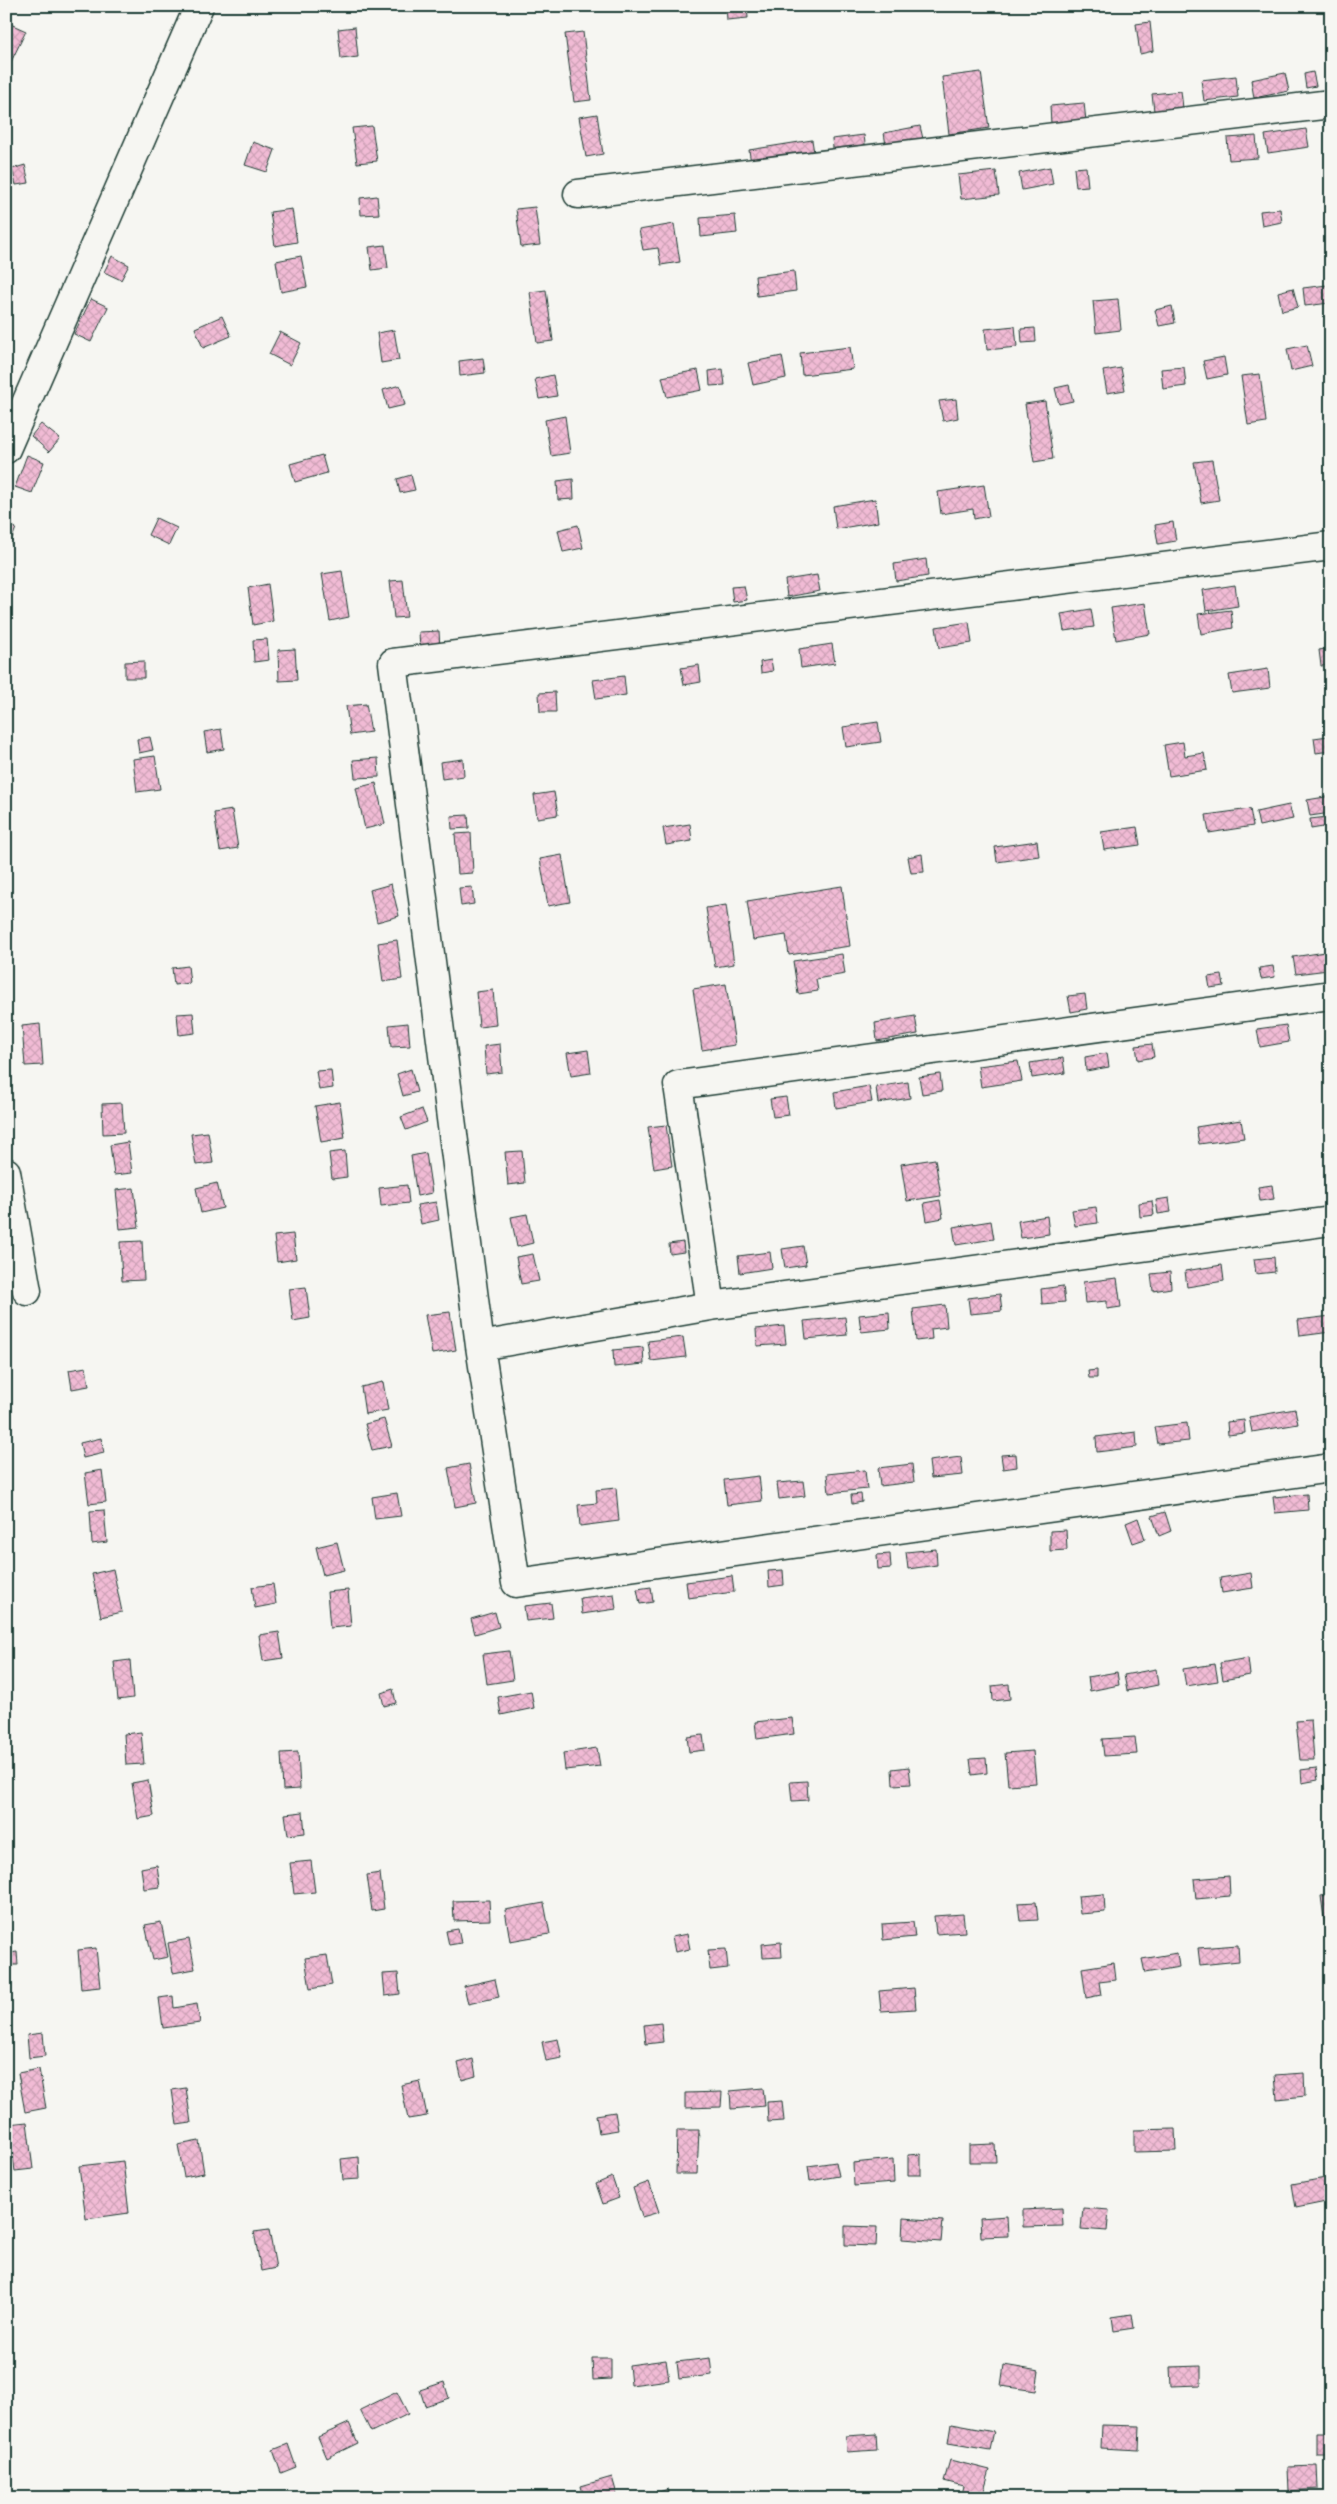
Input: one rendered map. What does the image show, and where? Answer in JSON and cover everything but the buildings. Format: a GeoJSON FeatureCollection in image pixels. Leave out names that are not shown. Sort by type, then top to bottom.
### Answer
{"type":"FeatureCollection","features":[{"type":"Feature","properties":{"kind":"street"},"geometry":{"type":"LineString","coordinates":[[6,449],[199,6]]}},
{"type":"Feature","properties":{"kind":"street"},"geometry":{"type":"LineString","coordinates":[[578,194],[1331,104]]}},
{"type":"Feature","properties":{"kind":"street"},"geometry":{"type":"LineString","coordinates":[[1331,546],[393,663],[480,1346],[516,1583],[1331,1468]]}},
{"type":"Feature","properties":{"kind":"street"},"geometry":{"type":"LineString","coordinates":[[711,1306],[678,1085],[1331,995]]}},
{"type":"Feature","properties":{"kind":"street"},"geometry":{"type":"LineString","coordinates":[[6,1172],[27,1291]]}},
{"type":"Feature","properties":{"kind":"street"},"geometry":{"type":"LineString","coordinates":[[480,1346],[711,1306],[1331,1221]]}}]}
